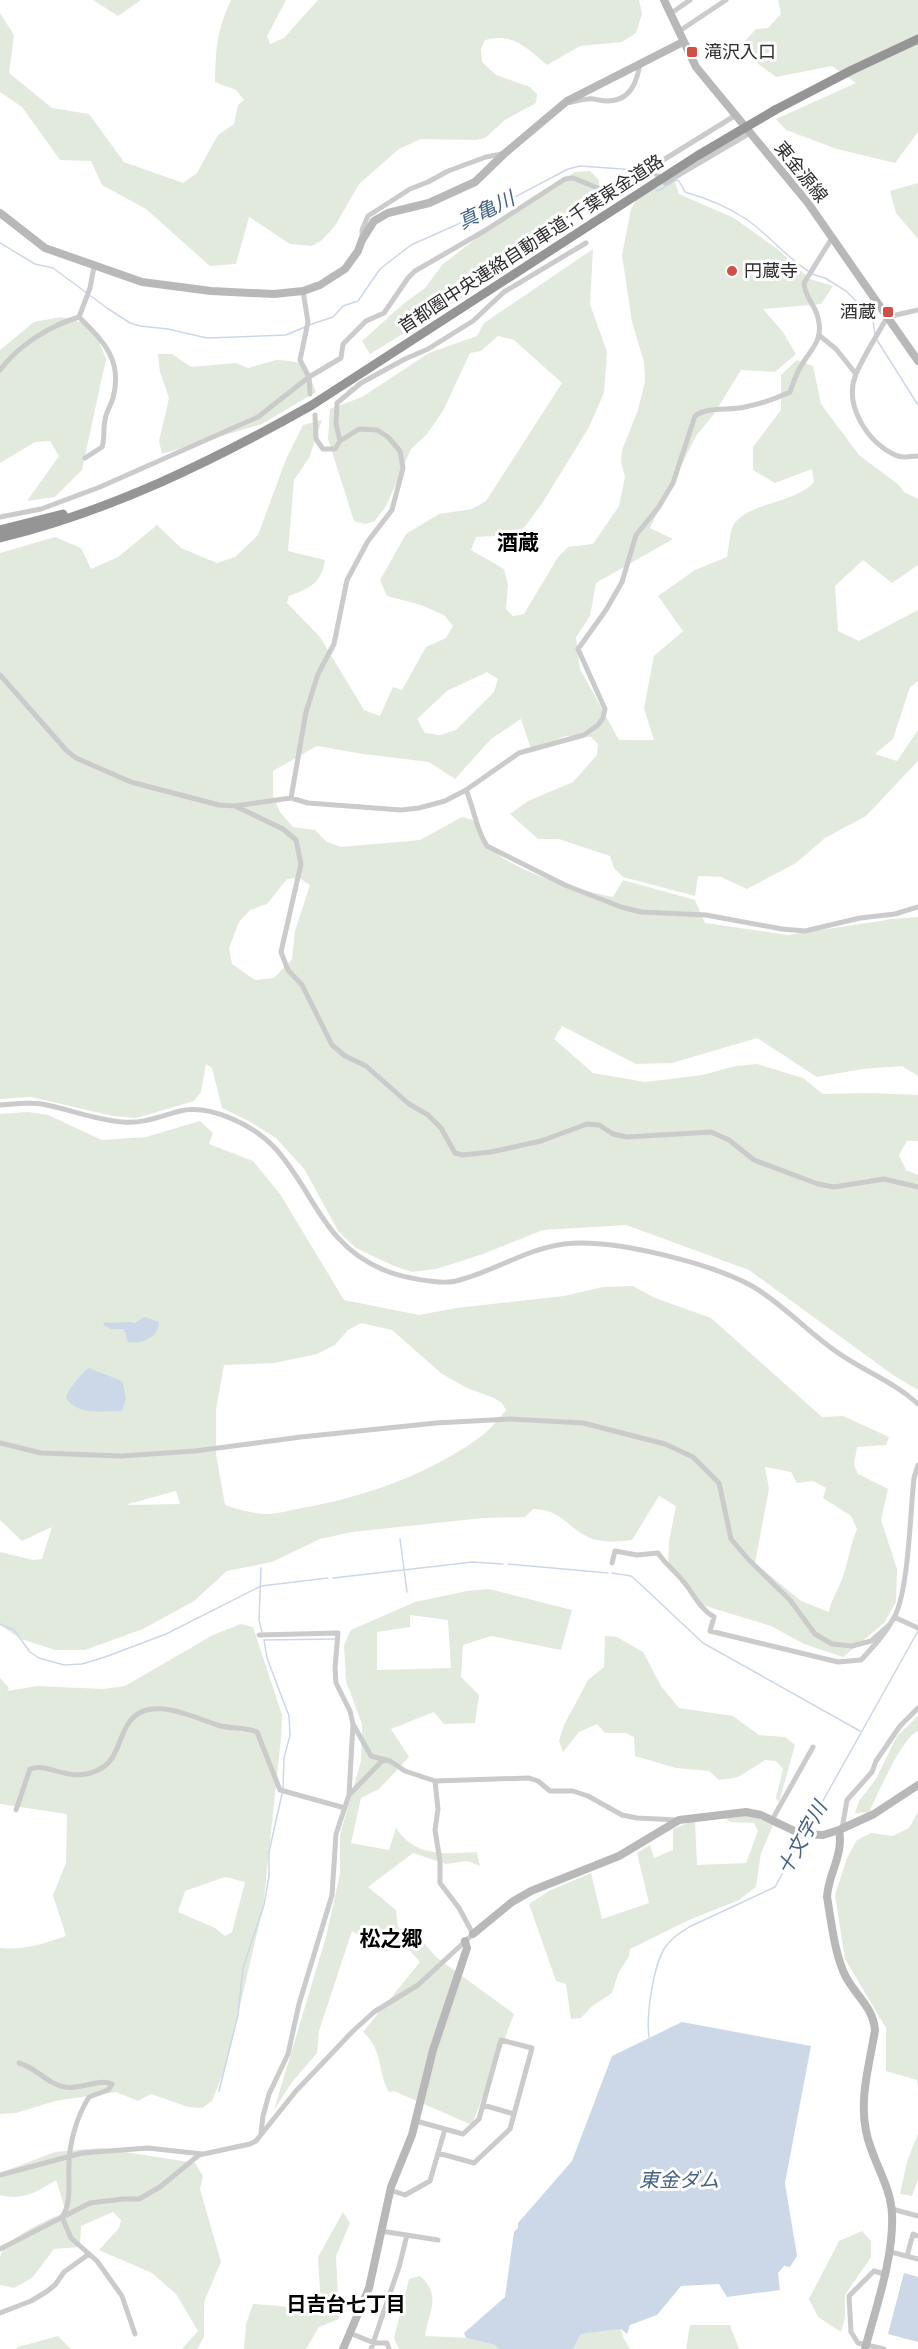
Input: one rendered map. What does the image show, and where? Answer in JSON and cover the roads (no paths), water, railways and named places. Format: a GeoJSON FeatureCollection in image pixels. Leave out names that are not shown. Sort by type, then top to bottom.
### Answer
{"type":"FeatureCollection","features":[{"type":"Feature","properties":{"kind":"highway","name":"首都圏中央連絡自動車道;千葉東金道路"},"geometry":{"type":"LineString","coordinates":[[0,538],[105,506],[235,447],[312,405],[697,156],[852,70],[918,39]]}},
{"type":"Feature","properties":{"kind":"highway","name":"首都圏中央連絡自動車道;千葉東金道路"},"geometry":{"type":"LineString","coordinates":[[0,530],[104,502],[165,480]]}},
{"type":"Feature","properties":{"kind":"street","name":"東金源線"},"geometry":{"type":"LineString","coordinates":[[664,0],[696,67],[808,203],[918,361]]}},
{"type":"Feature","properties":{"kind":"street"},"geometry":{"type":"LineString","coordinates":[[670,14],[690,0]]}},
{"type":"Feature","properties":{"kind":"street"},"geometry":{"type":"LineString","coordinates":[[678,32],[726,0]]}},
{"type":"Feature","properties":{"kind":"street"},"geometry":{"type":"LineString","coordinates":[[0,213],[45,248],[142,282],[188,290],[274,294],[303,291],[320,285],[345,269],[374,222],[381,217],[388,213],[429,203],[475,182],[564,103],[683,42]]}},
{"type":"Feature","properties":{"kind":"street"},"geometry":{"type":"LineString","coordinates":[[564,103],[587,99],[607,101],[620,99],[635,86],[640,63]]}},
{"type":"Feature","properties":{"kind":"street"},"geometry":{"type":"LineString","coordinates":[[0,517],[41,509],[89,491],[258,417],[309,377],[341,358],[343,344],[366,321],[379,317],[386,311],[415,271],[486,230],[565,179],[573,177],[610,193],[736,115]]}},
{"type":"Feature","properties":{"kind":"street"},"geometry":{"type":"LineString","coordinates":[[651,169],[665,183],[750,133]]}},
{"type":"Feature","properties":{"kind":"street"},"geometry":{"type":"LineString","coordinates":[[362,240],[362,231],[368,216],[410,189],[448,171],[486,157],[504,154]]}},
{"type":"Feature","properties":{"kind":"street"},"geometry":{"type":"LineString","coordinates":[[0,675],[67,751],[76,758],[144,786],[210,804],[235,806],[291,798],[308,803],[401,810],[432,806],[466,790],[519,753],[584,735],[603,718],[605,709],[578,649],[606,610],[622,582],[636,536],[658,508],[673,483],[695,416],[706,410],[744,408],[790,392],[799,370],[818,343],[820,336],[818,316],[804,288],[810,272],[832,238]]}},
{"type":"Feature","properties":{"kind":"street"},"geometry":{"type":"LineString","coordinates":[[340,441],[336,424],[337,403],[361,383],[405,358],[428,349],[473,321],[504,292],[586,243]]}},
{"type":"Feature","properties":{"kind":"street"},"geometry":{"type":"LineString","coordinates":[[79,317],[90,288],[94,267]]}},
{"type":"Feature","properties":{"kind":"street"},"geometry":{"type":"LineString","coordinates":[[303,291],[308,322],[300,360],[309,377],[310,394]]}},
{"type":"Feature","properties":{"kind":"street"},"geometry":{"type":"LineString","coordinates":[[918,310],[887,317],[856,374],[854,382],[854,404],[863,427],[877,443],[896,455],[904,458],[918,456]]}},
{"type":"Feature","properties":{"kind":"street"},"geometry":{"type":"LineString","coordinates":[[0,370],[30,341],[63,322],[79,317]]}},
{"type":"Feature","properties":{"kind":"street"},"geometry":{"type":"LineString","coordinates":[[79,317],[106,345],[117,377],[113,398],[105,418],[105,438],[102,447],[86,458]]}},
{"type":"Feature","properties":{"kind":"street"},"geometry":{"type":"LineString","coordinates":[[820,336],[836,349],[856,374]]}},
{"type":"Feature","properties":{"kind":"street"},"geometry":{"type":"LineString","coordinates":[[291,798],[306,711],[318,674],[334,644],[347,580],[364,548],[392,510],[403,468],[400,451],[388,437],[377,430],[359,429],[340,441],[335,449],[323,449],[316,439],[315,415]]}},
{"type":"Feature","properties":{"kind":"street"},"geometry":{"type":"LineString","coordinates":[[466,790],[473,804],[482,839],[487,846],[565,885],[621,907],[641,912],[706,915],[805,931],[860,918],[895,914],[918,907]]}},
{"type":"Feature","properties":{"kind":"street"},"geometry":{"type":"LineString","coordinates":[[235,806],[283,829],[296,840],[301,864],[281,952],[285,964],[302,985],[332,1045],[345,1056],[366,1066],[409,1104],[428,1115],[441,1128],[454,1153],[469,1155],[541,1141],[587,1124],[599,1125],[613,1134],[627,1137],[711,1132],[729,1140],[754,1160],[818,1184],[834,1187],[884,1179],[918,1187]]}},
{"type":"Feature","properties":{"kind":"street"},"geometry":{"type":"LineString","coordinates":[[0,1105],[43,1104],[92,1117],[124,1122],[138,1122],[196,1109],[233,1121],[261,1136],[274,1148],[288,1165],[319,1216],[342,1243],[370,1263],[401,1275],[453,1282],[521,1256],[566,1244],[637,1249],[695,1265],[753,1287],[829,1347],[902,1390],[918,1404]]}},
{"type":"Feature","properties":{"kind":"street"},"geometry":{"type":"LineString","coordinates":[[0,1443],[41,1453],[121,1456],[195,1451],[436,1423],[510,1419],[583,1424],[665,1444],[693,1457],[718,1483],[731,1539],[790,1600],[815,1634],[832,1644],[852,1646],[871,1641],[889,1625]]}},
{"type":"Feature","properties":{"kind":"street"},"geometry":{"type":"LineString","coordinates":[[612,1563],[615,1551],[637,1555],[658,1553],[684,1582],[701,1607],[714,1617],[710,1632],[838,1662],[861,1660],[884,1635],[894,1617],[901,1596],[914,1479],[918,1465]]}},
{"type":"Feature","properties":{"kind":"street"},"geometry":{"type":"LineString","coordinates":[[894,1617],[918,1628]]}},
{"type":"Feature","properties":{"kind":"street"},"geometry":{"type":"LineString","coordinates":[[259,1635],[338,1633],[336,1683],[350,1711],[353,1724],[349,1795],[336,1834],[332,1894],[302,1994],[288,2054],[269,2094],[261,2134]]}},
{"type":"Feature","properties":{"kind":"street"},"geometry":{"type":"LineString","coordinates":[[15,1810],[30,1769],[36,1767],[75,1776],[99,1770],[111,1762],[116,1755],[128,1723],[134,1717],[152,1708],[163,1708],[224,1726],[247,1728],[257,1732],[280,1790],[345,1808]]}},
{"type":"Feature","properties":{"kind":"street"},"geometry":{"type":"LineString","coordinates":[[866,2347],[891,2252],[892,2210],[885,2184],[869,2143],[864,2118],[865,2092],[875,2030],[874,2020],[869,2008],[846,1977],[839,1956],[828,1890],[839,1856],[840,1829],[847,1800],[872,1772],[876,1761],[900,1726],[918,1708]]}},
{"type":"Feature","properties":{"kind":"street"},"geometry":{"type":"LineString","coordinates":[[353,1724],[371,1756],[397,1764],[405,1771],[435,1781],[529,1778],[538,1780],[550,1791],[573,1791],[588,1796],[622,1815],[637,1818],[680,1820],[746,1812],[772,1820],[801,1834],[823,1834],[874,1814],[918,1785]]}},
{"type":"Feature","properties":{"kind":"street"},"geometry":{"type":"LineString","coordinates":[[772,1820],[813,1747]]}},
{"type":"Feature","properties":{"kind":"street"},"geometry":{"type":"LineString","coordinates":[[349,1795],[384,1760]]}},
{"type":"Feature","properties":{"kind":"street"},"geometry":{"type":"LineString","coordinates":[[435,1781],[438,1809],[435,1830],[440,1860],[440,1883],[459,1908],[473,1934]]}},
{"type":"Feature","properties":{"kind":"street"},"geometry":{"type":"LineString","coordinates":[[0,2175],[70,2156],[148,2148],[204,2154],[250,2144],[353,2031],[374,2012],[418,1985],[465,1941],[512,1902],[531,1891],[619,1856],[680,1820]]}},
{"type":"Feature","properties":{"kind":"street"},"geometry":{"type":"LineString","coordinates":[[343,2349],[369,2288],[390,2190],[416,2121],[433,2050],[467,1948],[465,1941]]}},
{"type":"Feature","properties":{"kind":"street"},"geometry":{"type":"LineString","coordinates":[[416,2121],[463,2134],[479,2119],[501,2040],[532,2048],[510,2129],[474,2163],[438,2153]]}},
{"type":"Feature","properties":{"kind":"street"},"geometry":{"type":"LineString","coordinates":[[20,2063],[32,2067],[45,2079],[62,2087],[77,2089],[106,2081],[112,2084],[108,2090],[89,2097],[78,2120],[70,2156],[66,2212],[62,2217]]}},
{"type":"Feature","properties":{"kind":"street"},"geometry":{"type":"LineString","coordinates":[[483,2105],[514,2114]]}},
{"type":"Feature","properties":{"kind":"street"},"geometry":{"type":"LineString","coordinates":[[390,2190],[405,2195],[430,2181],[445,2129]]}},
{"type":"Feature","properties":{"kind":"street"},"geometry":{"type":"LineString","coordinates":[[0,2249],[90,2203],[140,2199],[204,2154]]}},
{"type":"Feature","properties":{"kind":"street"},"geometry":{"type":"LineString","coordinates":[[892,2210],[918,2216]]}},
{"type":"Feature","properties":{"kind":"street"},"geometry":{"type":"LineString","coordinates":[[62,2217],[70,2238],[89,2254],[122,2296],[135,2334]]}},
{"type":"Feature","properties":{"kind":"street"},"geometry":{"type":"LineString","coordinates":[[381,2231],[438,2240]]}},
{"type":"Feature","properties":{"kind":"street"},"geometry":{"type":"LineString","coordinates":[[907,2256],[913,2234],[918,2236]]}},
{"type":"Feature","properties":{"kind":"street"},"geometry":{"type":"LineString","coordinates":[[373,2346],[407,2235]]}},
{"type":"Feature","properties":{"kind":"street"},"geometry":{"type":"LineString","coordinates":[[891,2252],[918,2259]]}},
{"type":"Feature","properties":{"kind":"street"},"geometry":{"type":"LineString","coordinates":[[0,2313],[31,2301],[46,2292],[55,2285],[64,2272],[89,2254]]}},
{"type":"Feature","properties":{"kind":"street"},"geometry":{"type":"LineString","coordinates":[[884,2274],[874,2271],[849,2296],[851,2332],[858,2343],[866,2347],[884,2349]]}},
{"type":"Feature","properties":{"kind":"street"},"geometry":{"type":"LineString","coordinates":[[350,2333],[373,2346],[387,2343],[389,2349]]}},
{"type":"Feature","properties":{"kind":"water"},"geometry":{"type":"Polygon","coordinates":[[[144,1317],[159,1322],[153,1336],[144,1341],[128,1342],[124,1329],[111,1329],[103,1325],[105,1322],[135,1323],[144,1317]]]}},
{"type":"Feature","properties":{"kind":"water"},"geometry":{"type":"Polygon","coordinates":[[[89,1368],[122,1381],[126,1398],[122,1411],[84,1410],[71,1404],[66,1398],[69,1391],[89,1368]]]}},
{"type":"Feature","properties":{"kind":"water","name":"東金ダム"},"geometry":{"type":"Polygon","coordinates":[[[682,2022],[811,2046],[785,2183],[797,2256],[790,2267],[784,2266],[778,2273],[780,2290],[727,2297],[719,2284],[681,2286],[657,2315],[630,2325],[627,2334],[621,2329],[581,2334],[573,2349],[498,2349],[495,2345],[466,2338],[464,2333],[505,2297],[514,2232],[518,2228],[518,2223],[572,2161],[612,2056],[682,2022]]]}},
{"type":"Feature","properties":{"kind":"water"},"geometry":{"type":"Polygon","coordinates":[[[904,2273],[918,2277],[918,2342],[888,2334],[904,2273]]]}},
{"type":"Feature","properties":{"kind":"waterway","name":"真亀川"},"geometry":{"type":"LineString","coordinates":[[309,325],[333,317],[343,306],[358,301],[380,269],[411,245],[492,209],[568,169],[580,166],[636,170],[640,173]]}},
{"type":"Feature","properties":{"kind":"waterway","name":"真亀川"},"geometry":{"type":"LineString","coordinates":[[653,187],[658,191],[676,180],[679,181],[685,192],[717,203],[746,219],[808,271]]}},
{"type":"Feature","properties":{"kind":"waterway","name":"真亀川"},"geometry":{"type":"LineString","coordinates":[[0,243],[35,264],[53,268],[107,308],[130,323],[140,326],[168,329],[207,338],[286,335],[305,327]]}},
{"type":"Feature","properties":{"kind":"waterway","name":"真亀川"},"geometry":{"type":"LineString","coordinates":[[812,274],[825,278],[846,291],[870,315],[875,335]]}},
{"type":"Feature","properties":{"kind":"waterway","name":"真亀川"},"geometry":{"type":"LineString","coordinates":[[877,340],[918,405]]}},
{"type":"Feature","properties":{"kind":"waterway"},"geometry":{"type":"LineString","coordinates":[[400,1539],[407,1592]]}},
{"type":"Feature","properties":{"kind":"waterway"},"geometry":{"type":"LineString","coordinates":[[333,1578],[473,1562],[503,1564]]}},
{"type":"Feature","properties":{"kind":"waterway"},"geometry":{"type":"LineString","coordinates":[[508,1564],[608,1573]]}},
{"type":"Feature","properties":{"kind":"waterway"},"geometry":{"type":"LineString","coordinates":[[261,1568],[259,1620],[262,1632]]}},
{"type":"Feature","properties":{"kind":"waterway"},"geometry":{"type":"LineString","coordinates":[[612,1573],[631,1576],[703,1643],[860,1731]]}},
{"type":"Feature","properties":{"kind":"waterway"},"geometry":{"type":"LineString","coordinates":[[0,1624],[14,1630],[30,1652],[39,1658],[64,1665],[82,1664],[166,1634],[261,1586],[328,1578]]}},
{"type":"Feature","properties":{"kind":"waterway","name":"十文字川"},"geometry":{"type":"LineString","coordinates":[[806,1831],[918,1631]]}},
{"type":"Feature","properties":{"kind":"waterway"},"geometry":{"type":"LineString","coordinates":[[283,1789],[284,1758],[290,1735],[289,1716],[267,1658],[264,1640],[335,1639]]}},
{"type":"Feature","properties":{"kind":"waterway"},"geometry":{"type":"LineString","coordinates":[[219,2091],[238,2015],[243,1968],[264,1905],[269,1876],[269,1852],[282,1794]]}},
{"type":"Feature","properties":{"kind":"waterway","name":"十文字川"},"geometry":{"type":"LineString","coordinates":[[649,2037],[651,1992],[660,1957],[666,1945],[689,1927],[775,1887],[802,1838]]}},
{"type":"Feature","properties":{"kind":"place","name":"滝沢入口"},"geometry":{"type":"Point","coordinates":[692,52]}},
{"type":"Feature","properties":{"kind":"place","name":"円蔵寺"},"geometry":{"type":"Point","coordinates":[732,271]}},
{"type":"Feature","properties":{"kind":"place","name":"酒蔵"},"geometry":{"type":"Point","coordinates":[888,312]}},
{"type":"Feature","properties":{"kind":"district","name":"酒蔵"},"geometry":{"type":"Point","coordinates":[518,543]}},
{"type":"Feature","properties":{"kind":"district","name":"松之郷"},"geometry":{"type":"Point","coordinates":[391,1939]}},
{"type":"Feature","properties":{"kind":"district","name":"日吉台七丁目"},"geometry":{"type":"Point","coordinates":[346,2304]}}]}
